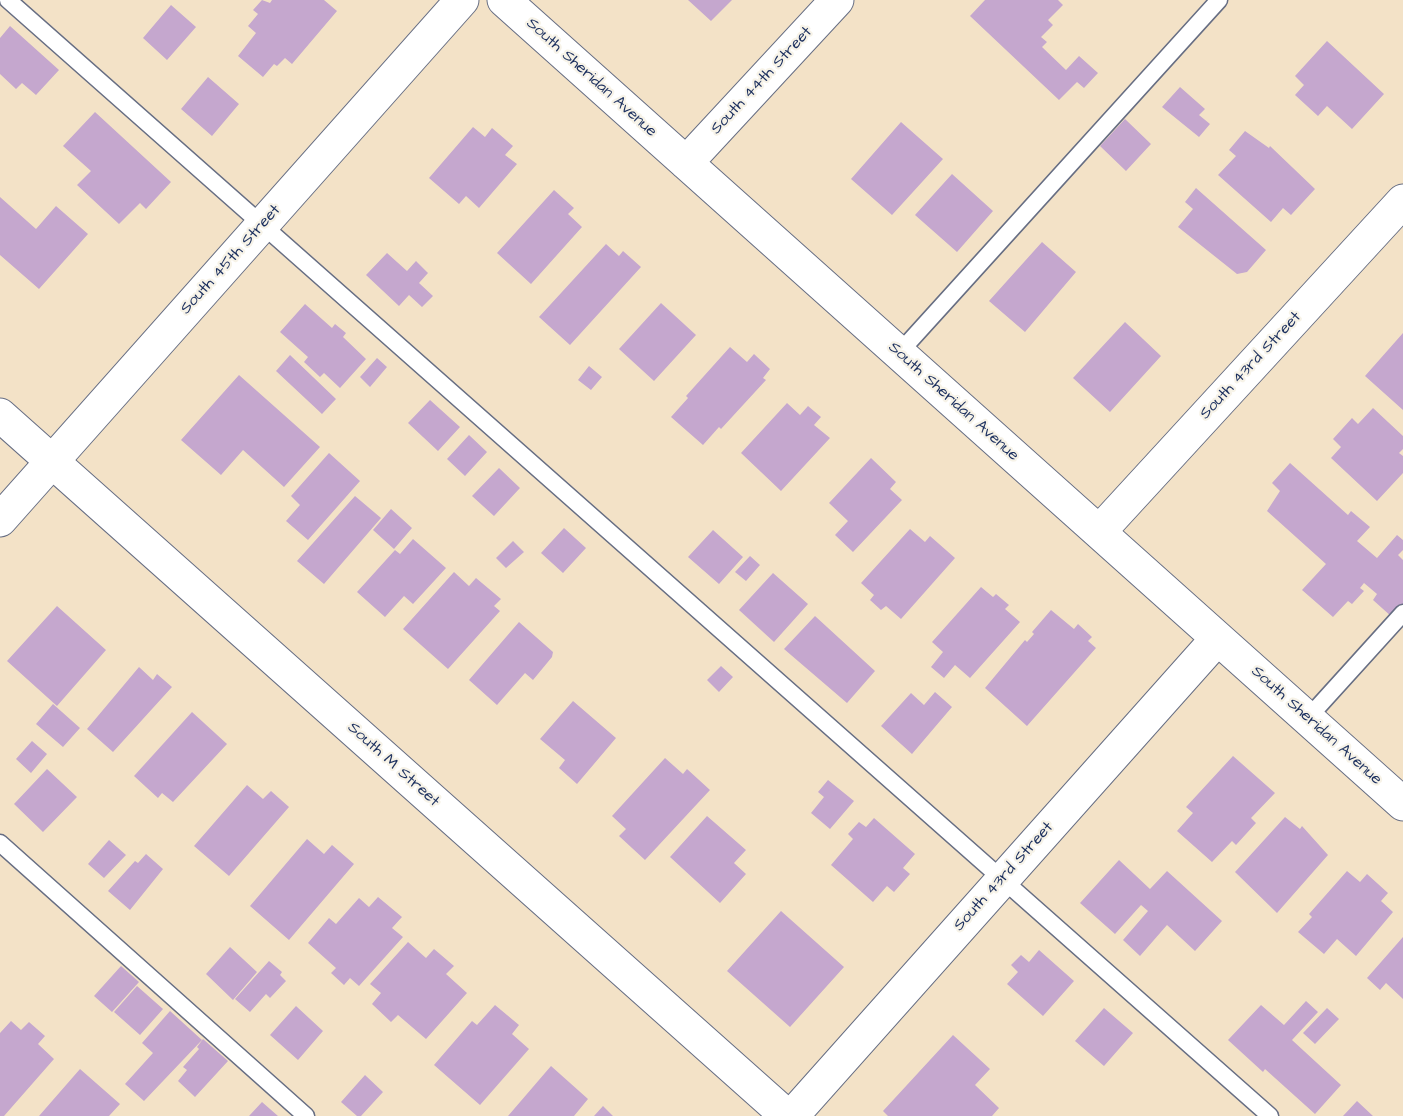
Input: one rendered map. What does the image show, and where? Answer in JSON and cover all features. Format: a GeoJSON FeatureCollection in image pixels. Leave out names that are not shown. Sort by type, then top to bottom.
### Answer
{"type":"FeatureCollection","features":[{"type":"Feature","properties":{"kind":"street","name":"South 45th Street"},"geometry":{"type":"LineString","coordinates":[[0,520],[462,0]]}},
{"type":"Feature","properties":{"kind":"street","name":"South Sheridan Avenue"},"geometry":{"type":"LineString","coordinates":[[504,0],[1403,804]]}},
{"type":"Feature","properties":{"kind":"street","name":"South 44th Street"},"geometry":{"type":"LineString","coordinates":[[686,163],[837,0]]}},
{"type":"Feature","properties":{"kind":"street","name":"South 43rd Street"},"geometry":{"type":"LineString","coordinates":[[1099,532],[1403,201]]}},
{"type":"Feature","properties":{"kind":"street","name":"South M Street"},"geometry":{"type":"LineString","coordinates":[[0,415],[787,1116]]}},
{"type":"Feature","properties":{"kind":"street","name":"South 43rd Street"},"geometry":{"type":"LineString","coordinates":[[792,1116],[1217,639]]}},
{"type":"Feature","properties":{"kind":"lane"},"geometry":{"type":"LineString","coordinates":[[8,0],[1270,1116]]}},
{"type":"Feature","properties":{"kind":"lane"},"geometry":{"type":"LineString","coordinates":[[899,353],[1219,0]]}},
{"type":"Feature","properties":{"kind":"lane"},"geometry":{"type":"LineString","coordinates":[[1307,718],[1403,613]]}},
{"type":"Feature","properties":{"kind":"lane"},"geometry":{"type":"LineString","coordinates":[[0,843],[306,1116]]}},
{"type":"Feature","properties":{"kind":"building"},"geometry":{"type":"Polygon","coordinates":[[[262,0],[270,3],[272,0],[324,0],[337,11],[292,64],[285,58],[277,66],[274,64],[263,77],[238,56],[256,33],[248,26],[258,14],[253,10],[262,0]]]}},
{"type":"Feature","properties":{"kind":"building"},"geometry":{"type":"Polygon","coordinates":[[[688,0],[732,0],[711,21],[688,0]]]}},
{"type":"Feature","properties":{"kind":"building"},"geometry":{"type":"Polygon","coordinates":[[[985,0],[1058,0],[1063,5],[1048,20],[1053,25],[1041,37],[1047,42],[1042,47],[1066,70],[1079,56],[1098,73],[1084,88],[1077,82],[1059,100],[970,16],[985,0]]]}},
{"type":"Feature","properties":{"kind":"building"},"geometry":{"type":"Polygon","coordinates":[[[171,5],[196,27],[167,60],[143,38],[171,5]]]}},
{"type":"Feature","properties":{"kind":"building"},"geometry":{"type":"Polygon","coordinates":[[[10,26],[59,70],[36,95],[22,83],[16,89],[0,74],[0,38],[10,26]]]}},
{"type":"Feature","properties":{"kind":"building"},"geometry":{"type":"Polygon","coordinates":[[[1327,41],[1384,94],[1352,129],[1327,106],[1318,116],[1295,95],[1304,85],[1295,76],[1327,41]]]}},
{"type":"Feature","properties":{"kind":"building"},"geometry":{"type":"Polygon","coordinates":[[[208,77],[239,104],[212,136],[181,109],[208,77]]]}},
{"type":"Feature","properties":{"kind":"building"},"geometry":{"type":"Polygon","coordinates":[[[1180,87],[1205,109],[1199,115],[1210,124],[1199,137],[1162,107],[1180,87]]]}},
{"type":"Feature","properties":{"kind":"building"},"geometry":{"type":"Polygon","coordinates":[[[95,112],[171,182],[146,209],[140,203],[119,224],[77,185],[91,171],[63,146],[95,112]]]}},
{"type":"Feature","properties":{"kind":"building"},"geometry":{"type":"Polygon","coordinates":[[[1125,119],[1151,144],[1126,171],[1100,146],[1125,119]]]}},
{"type":"Feature","properties":{"kind":"building"},"geometry":{"type":"Polygon","coordinates":[[[901,122],[943,159],[892,215],[851,179],[901,122]]]}},
{"type":"Feature","properties":{"kind":"building"},"geometry":{"type":"Polygon","coordinates":[[[473,127],[485,137],[492,128],[513,146],[505,155],[517,164],[479,208],[466,196],[459,204],[429,178],[473,127]]]}},
{"type":"Feature","properties":{"kind":"building"},"geometry":{"type":"Polygon","coordinates":[[[1245,131],[1269,148],[1270,146],[1315,189],[1291,215],[1283,208],[1271,222],[1218,175],[1236,156],[1229,150],[1245,131]]]}},
{"type":"Feature","properties":{"kind":"building"},"geometry":{"type":"Polygon","coordinates":[[[952,174],[993,211],[957,252],[915,215],[952,174]]]}},
{"type":"Feature","properties":{"kind":"building"},"geometry":{"type":"Polygon","coordinates":[[[1196,188],[1266,250],[1247,272],[1237,274],[1178,227],[1193,209],[1185,202],[1196,188]]]}},
{"type":"Feature","properties":{"kind":"building"},"geometry":{"type":"Polygon","coordinates":[[[554,190],[574,208],[568,214],[582,227],[531,284],[497,253],[554,190]]]}},
{"type":"Feature","properties":{"kind":"building"},"geometry":{"type":"Polygon","coordinates":[[[0,197],[36,229],[56,206],[88,234],[39,289],[0,255],[0,197]]]}},
{"type":"Feature","properties":{"kind":"building"},"geometry":{"type":"Polygon","coordinates":[[[1042,242],[1076,272],[1025,332],[989,301],[1042,242]]]}},
{"type":"Feature","properties":{"kind":"building"},"geometry":{"type":"Polygon","coordinates":[[[606,244],[619,256],[623,251],[641,267],[570,345],[539,317],[606,244]]]}},
{"type":"Feature","properties":{"kind":"building"},"geometry":{"type":"Polygon","coordinates":[[[387,253],[407,271],[416,261],[428,273],[419,283],[433,296],[422,307],[409,295],[399,306],[366,275],[387,253]]]}},
{"type":"Feature","properties":{"kind":"building"},"geometry":{"type":"Polygon","coordinates":[[[661,303],[696,335],[654,381],[619,349],[661,303]]]}},
{"type":"Feature","properties":{"kind":"building"},"geometry":{"type":"Polygon","coordinates":[[[305,304],[332,328],[335,324],[346,333],[343,337],[366,359],[340,388],[324,373],[320,377],[304,362],[308,357],[280,332],[305,304]]]}},
{"type":"Feature","properties":{"kind":"building"},"geometry":{"type":"Polygon","coordinates":[[[1125,322],[1161,356],[1110,412],[1073,378],[1125,322]]]}},
{"type":"Feature","properties":{"kind":"building"},"geometry":{"type":"Polygon","coordinates":[[[1403,333],[1403,410],[1365,376],[1403,333]]]}},
{"type":"Feature","properties":{"kind":"building"},"geometry":{"type":"Polygon","coordinates":[[[730,347],[747,362],[754,354],[770,369],[763,378],[766,380],[703,445],[671,417],[688,398],[686,396],[730,347]]]}},
{"type":"Feature","properties":{"kind":"building"},"geometry":{"type":"Polygon","coordinates":[[[290,355],[336,399],[322,414],[276,371],[290,355]]]}},
{"type":"Feature","properties":{"kind":"building"},"geometry":{"type":"Polygon","coordinates":[[[377,358],[387,367],[370,387],[360,377],[377,358]]]}},
{"type":"Feature","properties":{"kind":"building"},"geometry":{"type":"Polygon","coordinates":[[[589,366],[602,377],[591,390],[578,380],[589,366]]]}},
{"type":"Feature","properties":{"kind":"building"},"geometry":{"type":"Polygon","coordinates":[[[239,375],[320,447],[284,487],[243,450],[221,475],[181,440],[239,375]]]}},
{"type":"Feature","properties":{"kind":"building"},"geometry":{"type":"Polygon","coordinates":[[[430,400],[460,427],[438,451],[408,423],[430,400]]]}},
{"type":"Feature","properties":{"kind":"building"},"geometry":{"type":"Polygon","coordinates":[[[787,403],[800,415],[808,406],[821,417],[814,425],[830,438],[781,491],[741,453],[787,403]]]}},
{"type":"Feature","properties":{"kind":"building"},"geometry":{"type":"Polygon","coordinates":[[[1373,408],[1403,436],[1403,449],[1399,453],[1403,456],[1403,473],[1377,501],[1331,458],[1341,447],[1333,439],[1352,418],[1358,424],[1373,408]]]}},
{"type":"Feature","properties":{"kind":"building"},"geometry":{"type":"Polygon","coordinates":[[[469,435],[487,452],[465,476],[447,459],[469,435]]]}},
{"type":"Feature","properties":{"kind":"building"},"geometry":{"type":"Polygon","coordinates":[[[329,453],[360,481],[308,540],[286,521],[300,505],[291,496],[329,453]]]}},
{"type":"Feature","properties":{"kind":"building"},"geometry":{"type":"Polygon","coordinates":[[[871,458],[896,482],[890,489],[902,500],[853,552],[835,535],[848,521],[829,503],[871,458]]]}},
{"type":"Feature","properties":{"kind":"building"},"geometry":{"type":"Polygon","coordinates":[[[1290,463],[1348,515],[1351,511],[1370,527],[1357,541],[1377,558],[1397,535],[1403,540],[1403,550],[1398,555],[1403,560],[1403,604],[1392,617],[1373,600],[1377,594],[1364,583],[1360,588],[1364,591],[1352,604],[1348,601],[1333,617],[1302,590],[1326,564],[1267,511],[1280,491],[1272,483],[1290,463]]]}},
{"type":"Feature","properties":{"kind":"building"},"geometry":{"type":"Polygon","coordinates":[[[499,468],[520,488],[494,516],[472,496],[499,468]]]}},
{"type":"Feature","properties":{"kind":"building"},"geometry":{"type":"Polygon","coordinates":[[[355,496],[381,518],[324,584],[297,561],[355,496]]]}},
{"type":"Feature","properties":{"kind":"building"},"geometry":{"type":"Polygon","coordinates":[[[391,509],[412,528],[394,549],[373,530],[391,509]]]}},
{"type":"Feature","properties":{"kind":"building"},"geometry":{"type":"Polygon","coordinates":[[[564,528],[586,548],[563,573],[541,553],[564,528]]]}},
{"type":"Feature","properties":{"kind":"building"},"geometry":{"type":"Polygon","coordinates":[[[910,529],[925,542],[930,536],[955,558],[901,619],[886,606],[881,610],[870,600],[874,595],[861,583],[910,529]]]}},
{"type":"Feature","properties":{"kind":"building"},"geometry":{"type":"Polygon","coordinates":[[[713,530],[743,557],[719,584],[688,557],[713,530]]]}},
{"type":"Feature","properties":{"kind":"building"},"geometry":{"type":"Polygon","coordinates":[[[413,539],[446,568],[413,604],[404,596],[385,617],[357,592],[395,550],[400,554],[413,539]]]}},
{"type":"Feature","properties":{"kind":"building"},"geometry":{"type":"Polygon","coordinates":[[[513,541],[524,552],[506,568],[496,558],[513,541]]]}},
{"type":"Feature","properties":{"kind":"building"},"geometry":{"type":"Polygon","coordinates":[[[750,556],[760,565],[746,581],[735,572],[750,556]]]}},
{"type":"Feature","properties":{"kind":"building"},"geometry":{"type":"Polygon","coordinates":[[[454,572],[469,586],[476,578],[501,599],[494,606],[500,611],[448,669],[403,629],[454,572]]]}},
{"type":"Feature","properties":{"kind":"building"},"geometry":{"type":"Polygon","coordinates":[[[773,573],[808,604],[774,642],[739,610],[773,573]]]}},
{"type":"Feature","properties":{"kind":"building"},"geometry":{"type":"Polygon","coordinates":[[[981,587],[993,597],[996,594],[1009,605],[1005,609],[1020,622],[970,678],[955,665],[944,678],[931,667],[943,652],[932,642],[981,587]]]}},
{"type":"Feature","properties":{"kind":"building"},"geometry":{"type":"Polygon","coordinates":[[[57,606],[106,650],[57,706],[7,661],[57,606]]]}},
{"type":"Feature","properties":{"kind":"building"},"geometry":{"type":"Polygon","coordinates":[[[1051,610],[1074,629],[1078,624],[1092,637],[1088,641],[1096,648],[1027,726],[985,688],[1025,640],[1027,642],[1034,634],[1032,632],[1051,610]]]}},
{"type":"Feature","properties":{"kind":"building"},"geometry":{"type":"Polygon","coordinates":[[[815,616],[875,671],[847,703],[784,649],[815,616]]]}},
{"type":"Feature","properties":{"kind":"building"},"geometry":{"type":"Polygon","coordinates":[[[519,622],[553,652],[552,657],[533,680],[525,673],[497,705],[469,680],[519,622]]]}},
{"type":"Feature","properties":{"kind":"building"},"geometry":{"type":"Polygon","coordinates":[[[721,666],[733,677],[719,692],[707,680],[721,666]]]}},
{"type":"Feature","properties":{"kind":"building"},"geometry":{"type":"Polygon","coordinates":[[[139,667],[153,680],[157,674],[172,687],[113,752],[87,729],[139,667]]]}},
{"type":"Feature","properties":{"kind":"building"},"geometry":{"type":"Polygon","coordinates":[[[935,692],[952,707],[912,754],[881,726],[911,693],[924,705],[935,692]]]}},
{"type":"Feature","properties":{"kind":"building"},"geometry":{"type":"Polygon","coordinates":[[[573,701],[616,738],[577,784],[559,768],[565,760],[540,739],[573,701]]]}},
{"type":"Feature","properties":{"kind":"building"},"geometry":{"type":"Polygon","coordinates":[[[53,704],[80,728],[63,747],[36,724],[53,704]]]}},
{"type":"Feature","properties":{"kind":"building"},"geometry":{"type":"Polygon","coordinates":[[[192,712],[227,744],[173,802],[162,793],[158,798],[134,776],[192,712]]]}},
{"type":"Feature","properties":{"kind":"building"},"geometry":{"type":"Polygon","coordinates":[[[32,741],[47,754],[31,773],[16,759],[32,741]]]}},
{"type":"Feature","properties":{"kind":"building"},"geometry":{"type":"Polygon","coordinates":[[[1233,756],[1275,793],[1251,818],[1256,823],[1236,845],[1232,841],[1212,862],[1177,831],[1193,813],[1186,807],[1233,756]]]}},
{"type":"Feature","properties":{"kind":"building"},"geometry":{"type":"Polygon","coordinates":[[[665,758],[683,774],[687,769],[710,790],[645,860],[619,836],[626,829],[612,816],[665,758]]]}},
{"type":"Feature","properties":{"kind":"building"},"geometry":{"type":"Polygon","coordinates":[[[47,769],[77,797],[43,832],[14,804],[47,769]]]}},
{"type":"Feature","properties":{"kind":"building"},"geometry":{"type":"Polygon","coordinates":[[[828,780],[854,801],[830,829],[811,813],[824,797],[818,792],[828,780]]]}},
{"type":"Feature","properties":{"kind":"building"},"geometry":{"type":"Polygon","coordinates":[[[247,785],[263,799],[271,791],[289,807],[229,876],[194,846],[247,785]]]}},
{"type":"Feature","properties":{"kind":"building"},"geometry":{"type":"Polygon","coordinates":[[[707,816],[746,850],[734,863],[746,874],[720,903],[670,857],[707,816]]]}},
{"type":"Feature","properties":{"kind":"building"},"geometry":{"type":"Polygon","coordinates":[[[1285,817],[1300,829],[1302,826],[1328,855],[1277,913],[1235,872],[1285,817]]]}},
{"type":"Feature","properties":{"kind":"building"},"geometry":{"type":"Polygon","coordinates":[[[874,818],[915,854],[903,868],[910,874],[894,892],[887,886],[873,902],[831,865],[853,839],[848,834],[859,822],[866,827],[874,818]]]}},
{"type":"Feature","properties":{"kind":"building"},"geometry":{"type":"Polygon","coordinates":[[[307,839],[324,854],[332,845],[354,864],[289,940],[250,906],[307,839]]]}},
{"type":"Feature","properties":{"kind":"building"},"geometry":{"type":"Polygon","coordinates":[[[109,840],[126,855],[104,878],[88,864],[109,840]]]}},
{"type":"Feature","properties":{"kind":"building"},"geometry":{"type":"Polygon","coordinates":[[[146,854],[163,869],[130,910],[108,891],[135,861],[138,863],[146,854]]]}},
{"type":"Feature","properties":{"kind":"building"},"geometry":{"type":"Polygon","coordinates":[[[1119,860],[1150,889],[1167,871],[1222,921],[1195,951],[1167,925],[1140,956],[1123,940],[1148,911],[1141,905],[1115,934],[1080,903],[1119,860]]]}},
{"type":"Feature","properties":{"kind":"building"},"geometry":{"type":"Polygon","coordinates":[[[1347,871],[1360,882],[1367,874],[1388,893],[1381,901],[1393,912],[1356,956],[1337,939],[1324,954],[1298,932],[1312,917],[1309,914],[1347,871]]]}},
{"type":"Feature","properties":{"kind":"building"},"geometry":{"type":"Polygon","coordinates":[[[378,897],[402,917],[392,928],[403,937],[359,986],[350,978],[344,985],[331,973],[336,968],[308,943],[329,918],[336,924],[359,898],[369,907],[378,897]]]}},
{"type":"Feature","properties":{"kind":"building"},"geometry":{"type":"Polygon","coordinates":[[[781,911],[844,967],[790,1027],[727,971],[781,911]]]}},
{"type":"Feature","properties":{"kind":"building"},"geometry":{"type":"Polygon","coordinates":[[[1403,937],[1403,999],[1386,983],[1380,990],[1367,978],[1403,937]]]}},
{"type":"Feature","properties":{"kind":"building"},"geometry":{"type":"Polygon","coordinates":[[[408,942],[426,958],[434,949],[454,966],[446,974],[467,993],[426,1039],[398,1015],[391,1022],[372,1004],[381,993],[370,984],[408,942]]]}},
{"type":"Feature","properties":{"kind":"building"},"geometry":{"type":"Polygon","coordinates":[[[230,947],[257,972],[233,1000],[206,974],[230,947]]]}},
{"type":"Feature","properties":{"kind":"building"},"geometry":{"type":"Polygon","coordinates":[[[1039,950],[1074,981],[1043,1016],[1007,984],[1018,972],[1011,965],[1021,955],[1029,962],[1039,950]]]}},
{"type":"Feature","properties":{"kind":"building"},"geometry":{"type":"Polygon","coordinates":[[[269,961],[282,972],[280,975],[286,981],[270,998],[266,994],[250,1012],[235,999],[269,961]]]}},
{"type":"Feature","properties":{"kind":"building"},"geometry":{"type":"Polygon","coordinates":[[[121,966],[139,982],[112,1012],[94,996],[121,966]]]}},
{"type":"Feature","properties":{"kind":"building"},"geometry":{"type":"Polygon","coordinates":[[[137,986],[163,1009],[140,1035],[114,1012],[137,986]]]}},
{"type":"Feature","properties":{"kind":"building"},"geometry":{"type":"Polygon","coordinates":[[[1306,1001],[1318,1012],[1292,1040],[1341,1085],[1315,1114],[1265,1069],[1263,1072],[1228,1040],[1261,1005],[1284,1025],[1306,1001]]]}},
{"type":"Feature","properties":{"kind":"building"},"geometry":{"type":"Polygon","coordinates":[[[495,1005],[519,1025],[512,1034],[529,1049],[480,1105],[434,1065],[472,1021],[477,1025],[495,1005]]]}},
{"type":"Feature","properties":{"kind":"building"},"geometry":{"type":"Polygon","coordinates":[[[296,1006],[323,1031],[298,1060],[270,1035],[296,1006]]]}},
{"type":"Feature","properties":{"kind":"building"},"geometry":{"type":"Polygon","coordinates":[[[1104,1008],[1133,1033],[1104,1066],[1075,1041],[1104,1008]]]}},
{"type":"Feature","properties":{"kind":"building"},"geometry":{"type":"Polygon","coordinates":[[[1327,1008],[1339,1019],[1315,1044],[1303,1033],[1327,1008]]]}},
{"type":"Feature","properties":{"kind":"building"},"geometry":{"type":"Polygon","coordinates":[[[170,1011],[202,1040],[144,1101],[125,1084],[153,1053],[142,1043],[170,1011]]]}},
{"type":"Feature","properties":{"kind":"building"},"geometry":{"type":"Polygon","coordinates":[[[11,1021],[21,1030],[29,1022],[45,1036],[38,1044],[54,1059],[4,1116],[0,1116],[0,1033],[11,1021]]]}},
{"type":"Feature","properties":{"kind":"building"},"geometry":{"type":"Polygon","coordinates":[[[953,1035],[990,1069],[975,1085],[999,1108],[992,1116],[888,1116],[883,1111],[953,1035]]]}},
{"type":"Feature","properties":{"kind":"building"},"geometry":{"type":"Polygon","coordinates":[[[203,1039],[228,1061],[195,1097],[178,1081],[187,1070],[183,1067],[199,1049],[197,1047],[203,1039]]]}},
{"type":"Feature","properties":{"kind":"building"},"geometry":{"type":"Polygon","coordinates":[[[551,1066],[588,1099],[574,1116],[508,1116],[551,1066]]]}},
{"type":"Feature","properties":{"kind":"building"},"geometry":{"type":"Polygon","coordinates":[[[80,1069],[120,1104],[109,1116],[39,1116],[80,1069]]]}},
{"type":"Feature","properties":{"kind":"building"},"geometry":{"type":"Polygon","coordinates":[[[365,1075],[383,1092],[361,1116],[357,1116],[341,1102],[365,1075]]]}},
{"type":"Feature","properties":{"kind":"building"},"geometry":{"type":"Polygon","coordinates":[[[1357,1101],[1373,1116],[1343,1116],[1357,1101]]]}},
{"type":"Feature","properties":{"kind":"building"},"geometry":{"type":"Polygon","coordinates":[[[262,1102],[278,1116],[249,1116],[262,1102]]]}},
{"type":"Feature","properties":{"kind":"building"},"geometry":{"type":"Polygon","coordinates":[[[603,1106],[613,1116],[594,1116],[603,1106]]]}}]}
